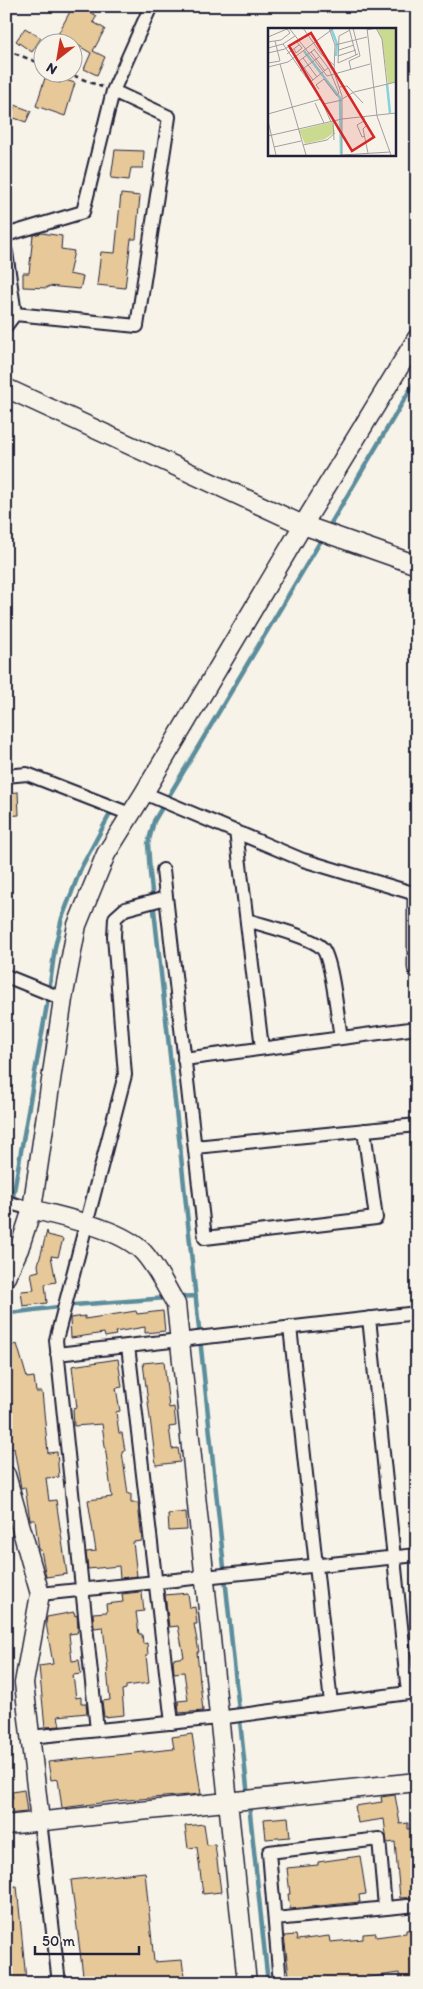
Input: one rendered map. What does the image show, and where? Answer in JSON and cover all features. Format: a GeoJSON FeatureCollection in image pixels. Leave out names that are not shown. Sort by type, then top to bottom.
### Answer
{"type":"FeatureCollection","features":[{"type":"Feature","properties":{"kind":"street"},"geometry":{"type":"LineString","coordinates":[[6,235],[83,212],[113,91],[151,6]]}},
{"type":"Feature","properties":{"kind":"street"},"geometry":{"type":"LineString","coordinates":[[16,314],[138,326],[169,117],[113,91]]}},
{"type":"Feature","properties":{"kind":"street"},"geometry":{"type":"LineString","coordinates":[[6,252],[16,314],[6,326]]}},
{"type":"Feature","properties":{"kind":"street"},"geometry":{"type":"LineString","coordinates":[[6,1277],[19,1249],[32,1209],[77,925],[106,854],[144,794],[303,525],[417,338]]}},
{"type":"Feature","properties":{"kind":"street"},"geometry":{"type":"LineString","coordinates":[[6,388],[303,525],[417,565]]}},
{"type":"Feature","properties":{"kind":"street"},"geometry":{"type":"LineString","coordinates":[[6,776],[27,774],[130,814]]}},
{"type":"Feature","properties":{"kind":"street"},"geometry":{"type":"LineString","coordinates":[[144,794],[303,860],[416,893],[417,968]]}},
{"type":"Feature","properties":{"kind":"street"},"geometry":{"type":"LineString","coordinates":[[236,831],[262,1048]]}},
{"type":"Feature","properties":{"kind":"street"},"geometry":{"type":"LineString","coordinates":[[163,870],[205,1238],[376,1218],[364,1130]]}},
{"type":"Feature","properties":{"kind":"street"},"geometry":{"type":"LineString","coordinates":[[98,1730],[56,1340],[125,1075],[114,936],[115,918],[125,909],[166,898]]}},
{"type":"Feature","properties":{"kind":"street"},"geometry":{"type":"LineString","coordinates":[[247,920],[314,942],[324,949],[329,963],[340,1038]]}},
{"type":"Feature","properties":{"kind":"street"},"geometry":{"type":"LineString","coordinates":[[6,976],[64,999]]}},
{"type":"Feature","properties":{"kind":"street"},"geometry":{"type":"LineString","coordinates":[[184,1059],[417,1028]]}},
{"type":"Feature","properties":{"kind":"street"},"geometry":{"type":"LineString","coordinates":[[194,1147],[417,1125]]}},
{"type":"Feature","properties":{"kind":"street"},"geometry":{"type":"LineString","coordinates":[[6,1202],[86,1223],[117,1234],[142,1251],[176,1304],[246,1983]]}},
{"type":"Feature","properties":{"kind":"street"},"geometry":{"type":"LineString","coordinates":[[57,1354],[417,1313]]}},
{"type":"Feature","properties":{"kind":"street"},"geometry":{"type":"LineString","coordinates":[[30,1737],[218,1718],[408,1693],[369,1318]]}},
{"type":"Feature","properties":{"kind":"street"},"geometry":{"type":"LineString","coordinates":[[290,1327],[331,1703]]}},
{"type":"Feature","properties":{"kind":"street"},"geometry":{"type":"LineString","coordinates":[[128,1346],[172,1723]]}},
{"type":"Feature","properties":{"kind":"street"},"geometry":{"type":"LineString","coordinates":[[6,1475],[40,1594],[24,1683],[59,1983]]}},
{"type":"Feature","properties":{"kind":"street"},"geometry":{"type":"LineString","coordinates":[[40,1594],[417,1555]]}},
{"type":"Feature","properties":{"kind":"street"},"geometry":{"type":"LineString","coordinates":[[6,1825],[417,1782]]}},
{"type":"Feature","properties":{"kind":"street"},"geometry":{"type":"LineString","coordinates":[[280,1983],[269,1852],[379,1839],[385,1908]]}},
{"type":"Feature","properties":{"kind":"street"},"geometry":{"type":"LineString","coordinates":[[275,1919],[417,1905]]}},
{"type":"Feature","properties":{"kind":"path"},"geometry":{"type":"LineString","coordinates":[[6,50],[32,60]]}},
{"type":"Feature","properties":{"kind":"path"},"geometry":{"type":"LineString","coordinates":[[82,79],[113,91]]}},
{"type":"Feature","properties":{"kind":"building"},"geometry":{"type":"Polygon","coordinates":[[[73,6],[80,6],[97,16],[93,22],[105,29],[93,51],[105,57],[97,75],[84,69],[91,53],[82,48],[82,32],[59,32],[73,6]]]}},
{"type":"Feature","properties":{"kind":"building"},"geometry":{"type":"Polygon","coordinates":[[[25,28],[32,32],[32,52],[16,41],[25,28]]]}},
{"type":"Feature","properties":{"kind":"building"},"geometry":{"type":"Polygon","coordinates":[[[44,82],[75,83],[65,116],[36,106],[44,82]]]}},
{"type":"Feature","properties":{"kind":"building"},"geometry":{"type":"Polygon","coordinates":[[[15,105],[31,111],[26,122],[11,117],[15,105]]]}},
{"type":"Feature","properties":{"kind":"building"},"geometry":{"type":"Polygon","coordinates":[[[115,150],[144,151],[143,168],[131,168],[129,180],[111,178],[115,150]]]}},
{"type":"Feature","properties":{"kind":"building"},"geometry":{"type":"Polygon","coordinates":[[[121,194],[140,196],[136,239],[131,239],[125,288],[97,285],[101,252],[115,253],[121,194]]]}},
{"type":"Feature","properties":{"kind":"building"},"geometry":{"type":"Polygon","coordinates":[[[42,233],[62,236],[61,249],[74,251],[69,274],[83,277],[80,289],[48,286],[48,288],[23,287],[23,273],[29,273],[33,235],[42,233]]]}},
{"type":"Feature","properties":{"kind":"building"},"geometry":{"type":"Polygon","coordinates":[[[18,792],[19,815],[6,816],[6,793],[18,792]]]}},
{"type":"Feature","properties":{"kind":"building"},"geometry":{"type":"Polygon","coordinates":[[[47,1231],[48,1235],[63,1239],[58,1257],[51,1256],[56,1282],[45,1284],[47,1303],[23,1306],[21,1291],[34,1290],[31,1273],[39,1271],[38,1265],[47,1231]]]}},
{"type":"Feature","properties":{"kind":"building"},"geometry":{"type":"Polygon","coordinates":[[[136,1311],[137,1314],[163,1311],[165,1331],[145,1333],[145,1327],[115,1332],[116,1335],[105,1337],[104,1333],[71,1338],[70,1318],[85,1316],[85,1319],[136,1311]]]}},
{"type":"Feature","properties":{"kind":"building"},"geometry":{"type":"Polygon","coordinates":[[[17,1344],[27,1378],[34,1377],[36,1392],[42,1392],[48,1453],[57,1452],[59,1477],[46,1478],[49,1501],[56,1500],[67,1574],[46,1577],[41,1550],[39,1550],[35,1520],[30,1520],[25,1487],[21,1488],[14,1448],[11,1449],[6,1436],[6,1347],[17,1344]]]}},
{"type":"Feature","properties":{"kind":"building"},"geometry":{"type":"Polygon","coordinates":[[[118,1359],[122,1387],[116,1388],[120,1411],[116,1412],[119,1433],[122,1433],[125,1451],[122,1452],[128,1494],[131,1494],[131,1503],[138,1503],[142,1541],[133,1542],[137,1576],[120,1578],[119,1566],[88,1569],[86,1552],[96,1551],[88,1500],[112,1497],[102,1424],[74,1426],[73,1409],[77,1408],[72,1366],[118,1359]]]}},
{"type":"Feature","properties":{"kind":"building"},"geometry":{"type":"Polygon","coordinates":[[[164,1361],[169,1408],[174,1407],[176,1426],[169,1427],[172,1449],[178,1448],[180,1462],[156,1465],[143,1363],[164,1361]]]}},
{"type":"Feature","properties":{"kind":"building"},"geometry":{"type":"Polygon","coordinates":[[[186,1512],[187,1530],[169,1531],[168,1514],[186,1512]]]}},
{"type":"Feature","properties":{"kind":"building"},"geometry":{"type":"Polygon","coordinates":[[[142,1593],[144,1611],[136,1612],[139,1634],[142,1634],[143,1644],[147,1643],[148,1655],[146,1655],[149,1683],[126,1686],[126,1689],[122,1690],[124,1715],[104,1717],[102,1701],[110,1700],[108,1669],[103,1627],[94,1628],[93,1613],[107,1612],[106,1604],[123,1602],[122,1594],[142,1593]]]}},
{"type":"Feature","properties":{"kind":"building"},"geometry":{"type":"Polygon","coordinates":[[[188,1593],[190,1608],[195,1607],[197,1624],[194,1624],[199,1652],[197,1652],[203,1711],[179,1713],[178,1701],[188,1700],[184,1672],[174,1673],[173,1659],[184,1657],[178,1626],[169,1627],[165,1595],[188,1593]]]}},
{"type":"Feature","properties":{"kind":"building"},"geometry":{"type":"Polygon","coordinates":[[[74,1612],[75,1616],[77,1615],[78,1630],[77,1633],[69,1634],[72,1661],[79,1660],[81,1674],[73,1675],[76,1698],[81,1697],[81,1703],[86,1703],[87,1713],[58,1716],[60,1726],[45,1727],[39,1666],[53,1664],[46,1623],[47,1617],[74,1612]]]}},
{"type":"Feature","properties":{"kind":"building"},"geometry":{"type":"Polygon","coordinates":[[[192,1734],[201,1794],[115,1801],[62,1808],[58,1779],[51,1780],[48,1762],[174,1749],[172,1737],[192,1734]]]}},
{"type":"Feature","properties":{"kind":"building"},"geometry":{"type":"Polygon","coordinates":[[[24,1790],[27,1812],[6,1814],[6,1800],[13,1799],[12,1792],[24,1790]]]}},
{"type":"Feature","properties":{"kind":"building"},"geometry":{"type":"Polygon","coordinates":[[[395,1795],[400,1824],[408,1823],[408,1829],[415,1828],[417,1897],[400,1898],[395,1842],[387,1843],[384,1819],[358,1823],[355,1806],[382,1802],[381,1797],[395,1795]]]}},
{"type":"Feature","properties":{"kind":"building"},"geometry":{"type":"Polygon","coordinates":[[[288,1817],[290,1837],[266,1839],[264,1819],[288,1817]]]}},
{"type":"Feature","properties":{"kind":"building"},"geometry":{"type":"Polygon","coordinates":[[[204,1824],[207,1845],[215,1844],[221,1892],[203,1894],[197,1847],[188,1848],[185,1826],[204,1824]]]}},
{"type":"Feature","properties":{"kind":"building"},"geometry":{"type":"Polygon","coordinates":[[[360,1856],[366,1894],[359,1895],[360,1902],[290,1909],[287,1868],[318,1865],[318,1862],[360,1856]]]}},
{"type":"Feature","properties":{"kind":"building"},"geometry":{"type":"Polygon","coordinates":[[[145,1872],[154,1962],[182,1960],[185,1983],[84,1983],[71,1880],[145,1872]]]}},
{"type":"Feature","properties":{"kind":"building"},"geometry":{"type":"Polygon","coordinates":[[[17,1886],[26,1980],[6,1982],[6,1887],[17,1886]]]}},
{"type":"Feature","properties":{"kind":"building"},"geometry":{"type":"Polygon","coordinates":[[[417,1929],[417,1979],[400,1981],[399,1973],[331,1983],[290,1983],[284,1936],[296,1935],[297,1940],[329,1936],[330,1942],[363,1939],[363,1934],[376,1933],[376,1937],[406,1933],[406,1930],[417,1929]]]}},
{"type":"Feature","properties":{"kind":"waterway"},"geometry":{"type":"LineString","coordinates":[[327,530],[417,378]]}},
{"type":"Feature","properties":{"kind":"waterway"},"geometry":{"type":"LineString","coordinates":[[248,1797],[148,844],[154,821],[323,537]]}},
{"type":"Feature","properties":{"kind":"waterway"},"geometry":{"type":"LineString","coordinates":[[6,1226],[9,1219],[48,999],[55,947],[62,918],[81,868],[111,812]]}},
{"type":"Feature","properties":{"kind":"waterway"},"geometry":{"type":"LineString","coordinates":[[177,1297],[196,1296]]}},
{"type":"Feature","properties":{"kind":"waterway"},"geometry":{"type":"LineString","coordinates":[[6,1320],[10,1313],[74,1305],[167,1298]]}},
{"type":"Feature","properties":{"kind":"waterway"},"geometry":{"type":"LineString","coordinates":[[249,1804],[268,1983]]}}]}
